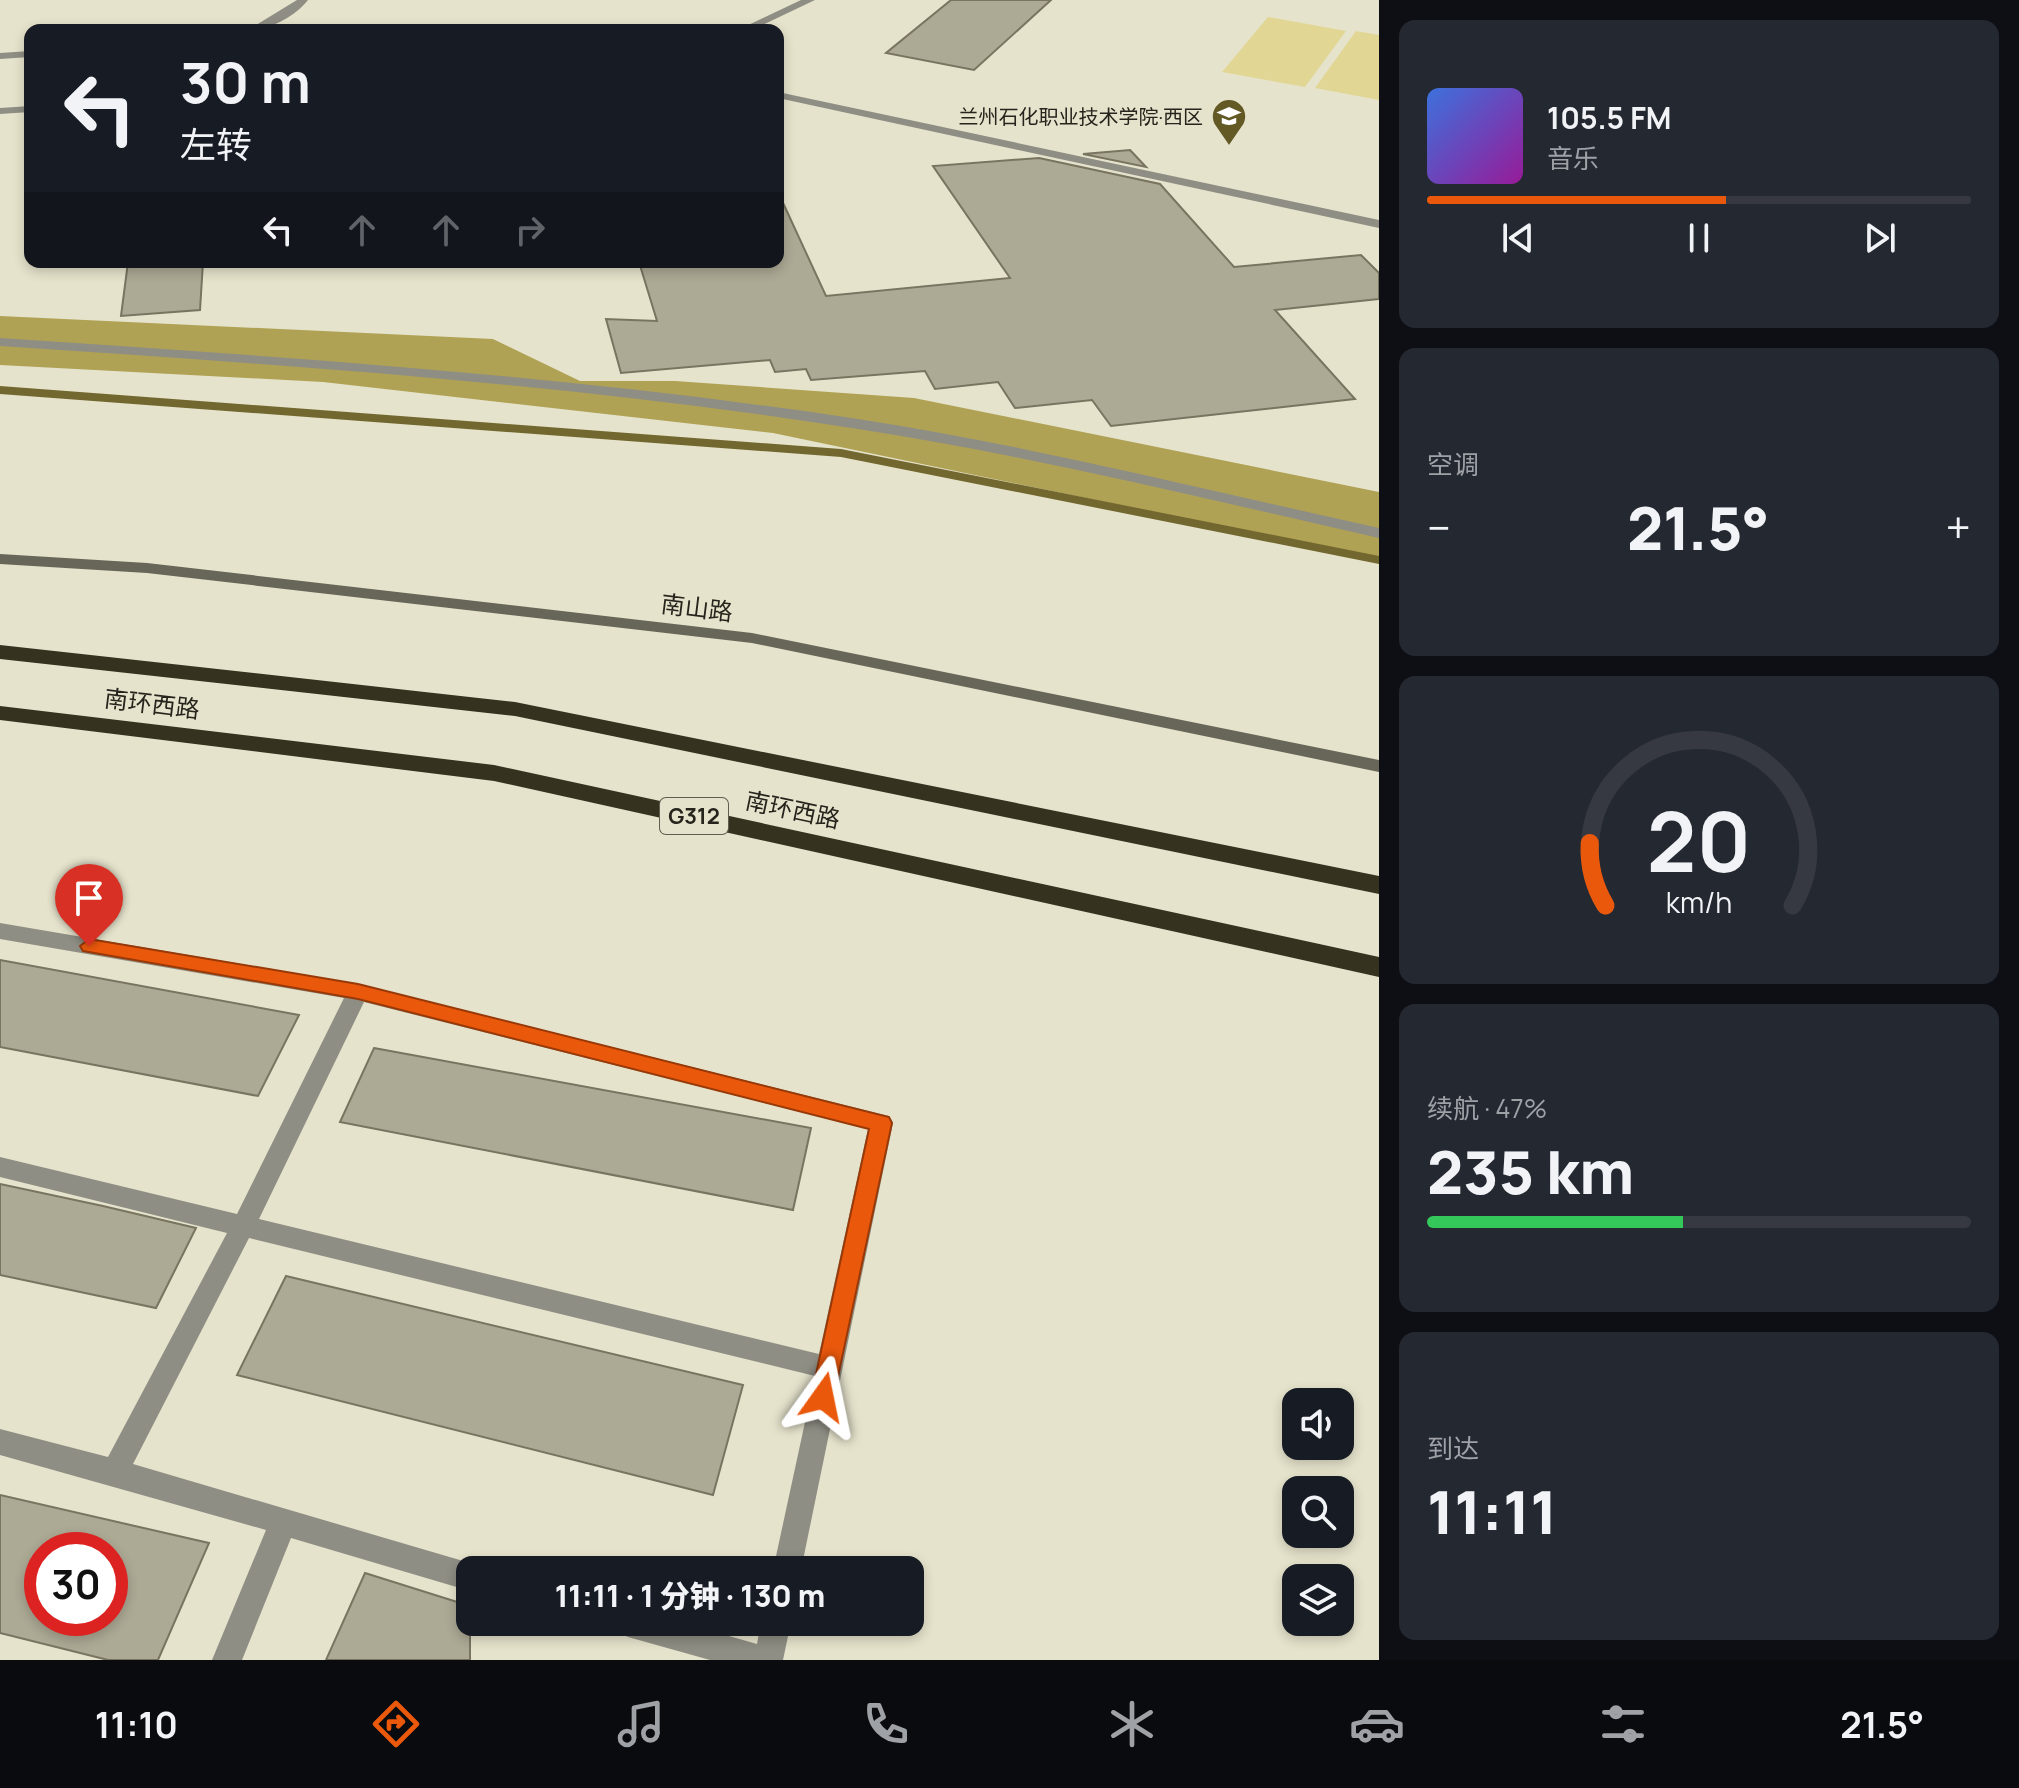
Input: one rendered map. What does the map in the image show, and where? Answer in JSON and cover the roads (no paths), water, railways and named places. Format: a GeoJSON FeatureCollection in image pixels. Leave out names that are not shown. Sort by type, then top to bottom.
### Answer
{"type":"FeatureCollection","features":[{"type":"Feature","properties":{"kind":"highway","name":"南环西路"},"geometry":{"type":"LineString","coordinates":[[0,652],[515,709],[1379,885]]}},
{"type":"Feature","properties":{"kind":"highway","name":"南环西路"},"geometry":{"type":"LineString","coordinates":[[0,713],[494,773],[1379,967]]}},
{"type":"Feature","properties":{"kind":"street"},"geometry":{"type":"LineString","coordinates":[[265,24],[296,8],[303,0]]}},
{"type":"Feature","properties":{"kind":"street"},"geometry":{"type":"LineString","coordinates":[[756,24],[810,0]]}},
{"type":"Feature","properties":{"kind":"street"},"geometry":{"type":"LineString","coordinates":[[0,56],[24,54]]}},
{"type":"Feature","properties":{"kind":"street"},"geometry":{"type":"LineString","coordinates":[[784,96],[1379,224]]}},
{"type":"Feature","properties":{"kind":"street"},"geometry":{"type":"LineString","coordinates":[[0,111],[24,109]]}},
{"type":"Feature","properties":{"kind":"street"},"geometry":{"type":"LineString","coordinates":[[0,342],[393,369],[686,399],[979,445],[1379,533]]}},
{"type":"Feature","properties":{"kind":"street","name":"南山路"},"geometry":{"type":"LineString","coordinates":[[0,559],[147,568],[752,638],[1379,766]]}},
{"type":"Feature","properties":{"kind":"street"},"geometry":{"type":"LineString","coordinates":[[0,931],[358,992],[881,1123],[790,1556]]}},
{"type":"Feature","properties":{"kind":"street"},"geometry":{"type":"LineString","coordinates":[[116,1470],[243,1226],[358,992]]}},
{"type":"Feature","properties":{"kind":"street"},"geometry":{"type":"LineString","coordinates":[[0,1167],[829,1368]]}},
{"type":"Feature","properties":{"kind":"street"},"geometry":{"type":"LineString","coordinates":[[0,1442],[116,1470],[283,1524],[456,1573]]}},
{"type":"Feature","properties":{"kind":"street"},"geometry":{"type":"LineString","coordinates":[[227,1660],[283,1524]]}},
{"type":"Feature","properties":{"kind":"street"},"geometry":{"type":"LineString","coordinates":[[677,1636],[762,1660]]}},
{"type":"Feature","properties":{"kind":"street"},"geometry":{"type":"LineString","coordinates":[[768,1660],[773,1636]]}},
{"type":"Feature","properties":{"kind":"waterway"},"geometry":{"type":"LineString","coordinates":[[0,390],[841,453],[1379,560]]}},
{"type":"Feature","properties":{"kind":"place","name":"兰州石化职业技术学院·西区"},"geometry":{"type":"Point","coordinates":[1229,147]}}]}
